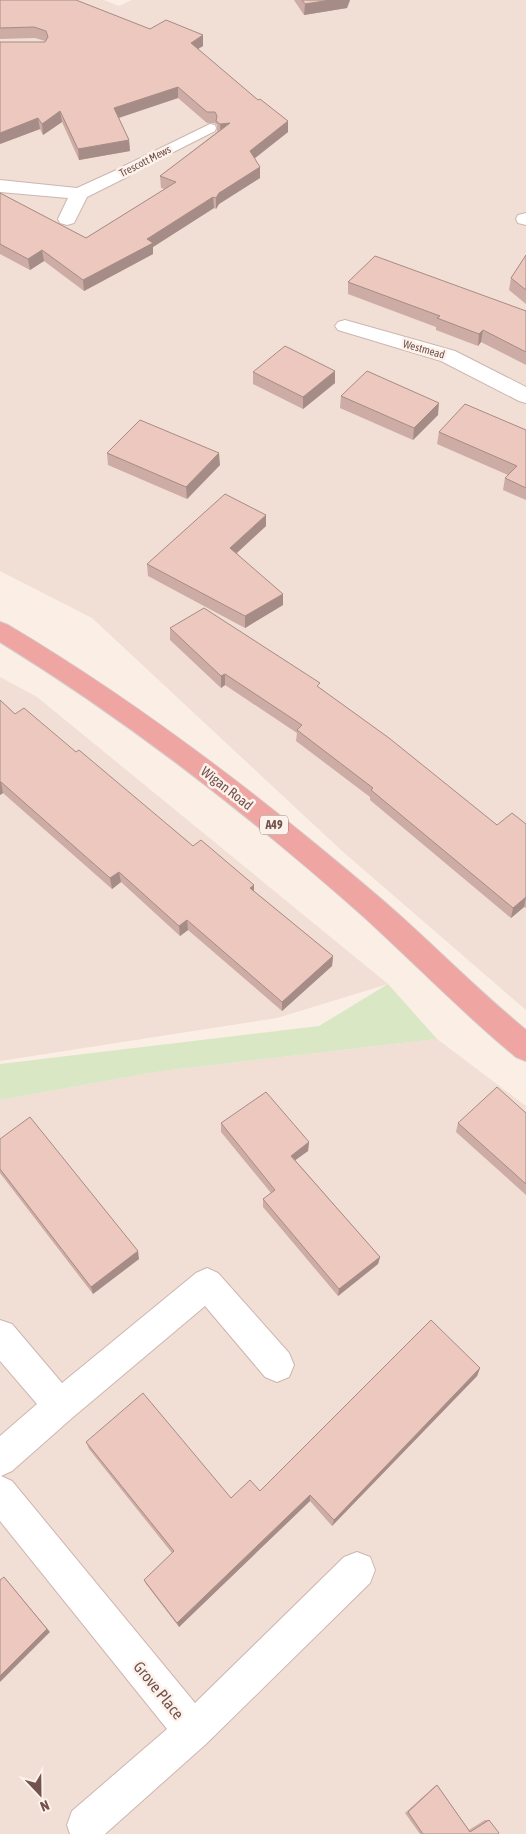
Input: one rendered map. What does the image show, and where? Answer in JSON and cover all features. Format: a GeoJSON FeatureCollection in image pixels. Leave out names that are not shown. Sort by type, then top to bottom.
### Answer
{"type":"FeatureCollection","features":[{"type":"Feature","properties":{"kind":"highway","name":"Wigan Road"},"geometry":{"type":"LineString","coordinates":[[0,630],[87,684],[135,717],[227,788],[296,843],[525,1044]]}},
{"type":"Feature","properties":{"kind":"street","name":"Trescott Mews"},"geometry":{"type":"LineString","coordinates":[[80,194],[122,172]]}},
{"type":"Feature","properties":{"kind":"street"},"geometry":{"type":"LineString","coordinates":[[0,186],[80,194],[67,219]]}},
{"type":"Feature","properties":{"kind":"street","name":"Westmead"},"geometry":{"type":"LineString","coordinates":[[345,326],[448,356],[526,396]]}},
{"type":"Feature","properties":{"kind":"street"},"geometry":{"type":"LineString","coordinates":[[0,1459],[60,1406],[207,1284],[277,1366]]}},
{"type":"Feature","properties":{"kind":"street"},"geometry":{"type":"LineString","coordinates":[[0,1336],[60,1406]]}},
{"type":"Feature","properties":{"kind":"street","name":"Grove Place"},"geometry":{"type":"LineString","coordinates":[[0,1493],[193,1731],[357,1570]]}},
{"type":"Feature","properties":{"kind":"street"},"geometry":{"type":"LineString","coordinates":[[86,1825],[193,1731]]}},
{"type":"Feature","properties":{"kind":"lane","name":"Trescott Mews"},"geometry":{"type":"LineString","coordinates":[[122,172],[210,128]]}},
{"type":"Feature","properties":{"kind":"shaded area"},"geometry":{"type":"Polygon","coordinates":[[[0,0],[104,0],[119,6],[132,0],[526,0],[526,1010],[341,850],[92,618],[0,571],[0,0]]]}},
{"type":"Feature","properties":{"kind":"shaded area"},"geometry":{"type":"Polygon","coordinates":[[[0,677],[37,697],[388,984],[277,1018],[0,1061],[0,677]]]}},
{"type":"Feature","properties":{"kind":"shaded area"},"geometry":{"type":"Polygon","coordinates":[[[437,1039],[526,1106],[526,1834],[0,1834],[0,1100],[162,1071],[437,1039]]]}},
{"type":"Feature","properties":{"kind":"green space"},"geometry":{"type":"Polygon","coordinates":[[[388,984],[437,1039],[162,1071],[0,1100],[0,1064],[319,1026],[388,984]]]}},
{"type":"Feature","properties":{"kind":"building"},"geometry":{"type":"Polygon","coordinates":[[[0,0],[76,0],[150,29],[166,20],[203,35],[191,43],[258,100],[260,99],[288,121],[250,151],[260,167],[219,193],[216,198],[213,197],[147,239],[153,243],[83,280],[42,250],[28,259],[0,244],[0,193],[86,238],[176,182],[160,176],[230,123],[220,124],[216,121],[217,116],[215,112],[207,112],[178,87],[114,108],[129,140],[78,149],[60,111],[42,124],[38,118],[0,133],[0,42],[45,42],[48,37],[46,31],[34,27],[0,28],[0,0]]]}},
{"type":"Feature","properties":{"kind":"building"},"geometry":{"type":"Polygon","coordinates":[[[302,0],[330,0],[305,4],[302,0]]]}},
{"type":"Feature","properties":{"kind":"building"},"geometry":{"type":"Polygon","coordinates":[[[526,255],[526,290],[511,278],[526,255]]]}},
{"type":"Feature","properties":{"kind":"building"},"geometry":{"type":"Polygon","coordinates":[[[375,256],[526,311],[526,352],[483,330],[479,334],[437,318],[440,316],[348,282],[375,256]]]}},
{"type":"Feature","properties":{"kind":"building"},"geometry":{"type":"Polygon","coordinates":[[[285,346],[335,371],[303,397],[253,372],[285,346]]]}},
{"type":"Feature","properties":{"kind":"building"},"geometry":{"type":"Polygon","coordinates":[[[367,371],[439,403],[414,428],[341,396],[367,371]]]}},
{"type":"Feature","properties":{"kind":"building"},"geometry":{"type":"Polygon","coordinates":[[[465,404],[526,430],[526,488],[505,478],[517,466],[439,432],[465,404]]]}},
{"type":"Feature","properties":{"kind":"building"},"geometry":{"type":"Polygon","coordinates":[[[140,420],[219,453],[186,487],[107,453],[140,420]]]}},
{"type":"Feature","properties":{"kind":"building"},"geometry":{"type":"Polygon","coordinates":[[[225,494],[266,515],[230,548],[283,594],[245,616],[147,564],[225,494]]]}},
{"type":"Feature","properties":{"kind":"building"},"geometry":{"type":"Polygon","coordinates":[[[204,608],[320,683],[317,686],[389,738],[497,825],[512,813],[526,824],[526,897],[513,908],[371,790],[373,788],[297,730],[302,725],[225,674],[221,676],[170,628],[204,608]]]}},
{"type":"Feature","properties":{"kind":"building"},"geometry":{"type":"Polygon","coordinates":[[[0,700],[15,714],[24,708],[76,752],[79,750],[193,846],[201,840],[254,885],[250,888],[333,956],[282,1002],[187,920],[179,926],[119,872],[110,878],[0,782],[0,700]]]}},
{"type":"Feature","properties":{"kind":"building"},"geometry":{"type":"Polygon","coordinates":[[[497,1087],[526,1113],[526,1184],[458,1123],[497,1087]]]}},
{"type":"Feature","properties":{"kind":"building"},"geometry":{"type":"Polygon","coordinates":[[[266,1092],[309,1142],[291,1156],[380,1257],[339,1289],[263,1199],[275,1190],[221,1123],[266,1092]]]}},
{"type":"Feature","properties":{"kind":"building"},"geometry":{"type":"Polygon","coordinates":[[[30,1117],[138,1251],[91,1287],[0,1169],[0,1139],[30,1117]]]}},
{"type":"Feature","properties":{"kind":"building"},"geometry":{"type":"Polygon","coordinates":[[[431,1320],[480,1368],[334,1520],[310,1495],[177,1623],[144,1580],[174,1551],[86,1442],[143,1393],[231,1498],[250,1480],[260,1491],[431,1320]]]}},
{"type":"Feature","properties":{"kind":"building"},"geometry":{"type":"Polygon","coordinates":[[[4,1577],[47,1629],[0,1676],[0,1580],[4,1577]]]}},
{"type":"Feature","properties":{"kind":"building"},"geometry":{"type":"Polygon","coordinates":[[[437,1785],[470,1832],[489,1820],[499,1833],[423,1834],[408,1812],[437,1785]]]}}]}
